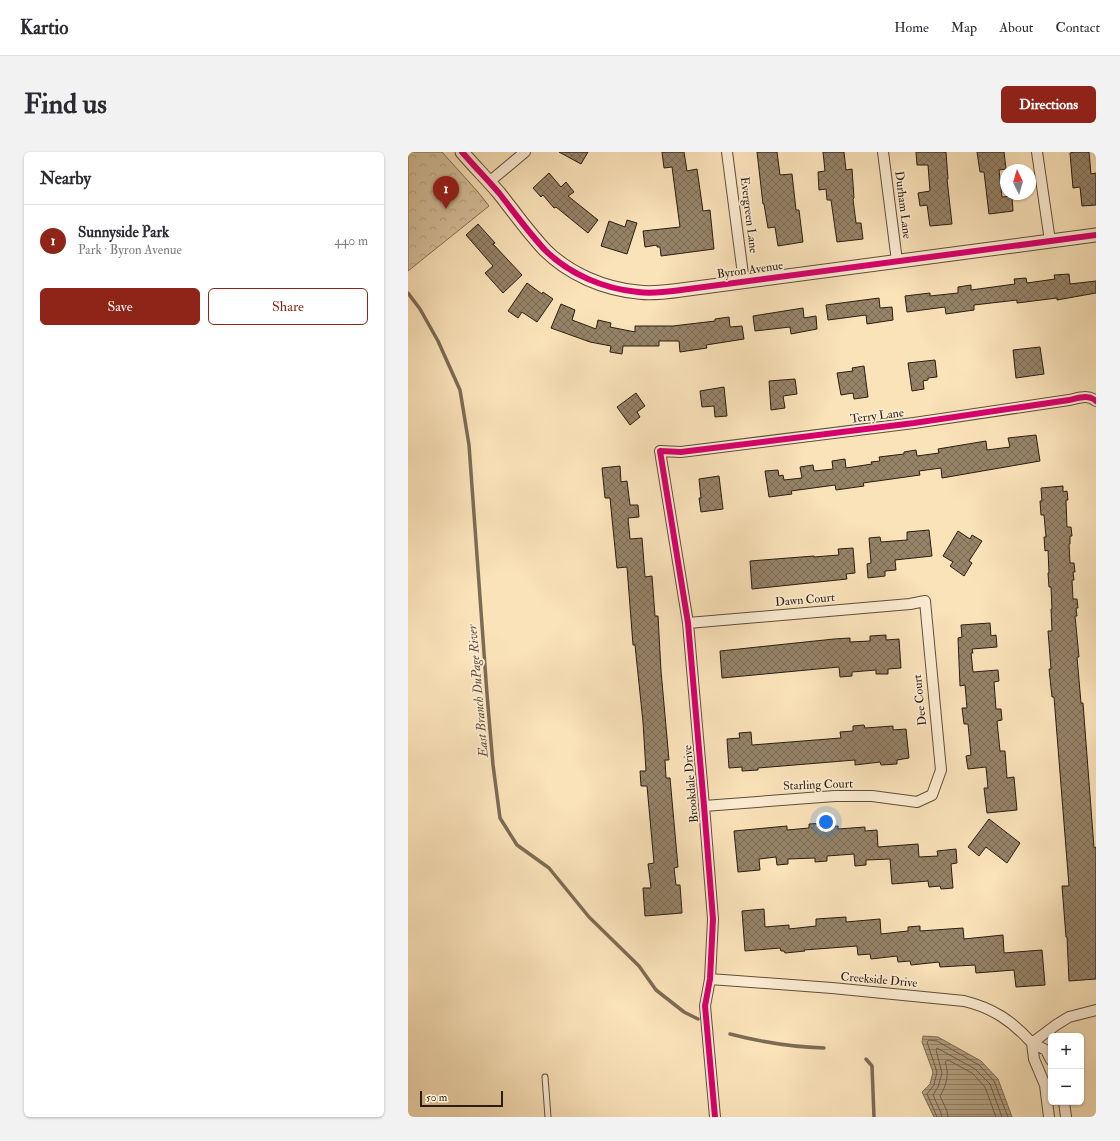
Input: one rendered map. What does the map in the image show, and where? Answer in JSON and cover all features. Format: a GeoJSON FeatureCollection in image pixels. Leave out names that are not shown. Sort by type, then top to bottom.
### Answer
{"type":"FeatureCollection","features":[{"type":"Feature","properties":{"kind":"street","name":"Byron Avenue"},"geometry":{"type":"LineString","coordinates":[[462,152],[490,182],[546,250],[559,262],[595,282],[625,291],[656,293],[1096,235]]}},
{"type":"Feature","properties":{"kind":"street"},"geometry":{"type":"LineString","coordinates":[[490,182],[525,152]]}},
{"type":"Feature","properties":{"kind":"street","name":"Evergreen Lane"},"geometry":{"type":"LineString","coordinates":[[727,152],[744,282]]}},
{"type":"Feature","properties":{"kind":"street","name":"Durham Lane"},"geometry":{"type":"LineString","coordinates":[[883,152],[897,261]]}},
{"type":"Feature","properties":{"kind":"street"},"geometry":{"type":"LineString","coordinates":[[1038,152],[1050,241]]}},
{"type":"Feature","properties":{"kind":"street","name":"Terry Lane"},"geometry":{"type":"LineString","coordinates":[[660,451],[681,452],[899,425],[1088,396],[1096,400]]}},
{"type":"Feature","properties":{"kind":"street","name":"Brookdale Drive"},"geometry":{"type":"LineString","coordinates":[[660,451],[688,623],[704,806],[713,919],[710,979],[705,1006],[715,1117]]}},
{"type":"Feature","properties":{"kind":"street","name":"Dawn Court"},"geometry":{"type":"LineString","coordinates":[[688,623],[910,604],[924,601]]}},
{"type":"Feature","properties":{"kind":"street","name":"Dee Court"},"geometry":{"type":"LineString","coordinates":[[924,601],[940,770],[932,795]]}},
{"type":"Feature","properties":{"kind":"street","name":"Starling Court"},"geometry":{"type":"LineString","coordinates":[[704,806],[835,796],[872,796],[917,802],[932,795]]}},
{"type":"Feature","properties":{"kind":"street","name":"Creekside Drive"},"geometry":{"type":"LineString","coordinates":[[710,979],[832,988],[964,1001],[979,1005],[1000,1015],[1020,1030],[1032,1043],[1046,1050],[1048,1054]]}},
{"type":"Feature","properties":{"kind":"street"},"geometry":{"type":"LineString","coordinates":[[1049,1117],[1045,1085],[1034,1059],[1032,1043],[1069,1017],[1096,1010]]}},
{"type":"Feature","properties":{"kind":"street"},"geometry":{"type":"LineString","coordinates":[[1064,1105],[1066,1117]]}},
{"type":"Feature","properties":{"kind":"lane"},"geometry":{"type":"LineString","coordinates":[[545,1077],[548,1117]]}},
{"type":"Feature","properties":{"kind":"green space"},"geometry":{"type":"Polygon","coordinates":[[[408,152],[442,152],[489,206],[408,271],[408,152]]]}},
{"type":"Feature","properties":{"kind":"water"},"geometry":{"type":"Polygon","coordinates":[[[923,1036],[938,1037],[981,1061],[998,1079],[1012,1117],[934,1117],[922,1092],[930,1084],[933,1072],[922,1042],[923,1036]]]}},
{"type":"Feature","properties":{"kind":"building"},"geometry":{"type":"Polygon","coordinates":[[[559,152],[588,152],[581,164],[559,152]]]}},
{"type":"Feature","properties":{"kind":"building"},"geometry":{"type":"Polygon","coordinates":[[[662,152],[684,152],[687,171],[697,169],[703,211],[710,210],[714,249],[661,256],[660,247],[657,247],[657,245],[645,247],[643,231],[680,227],[672,167],[664,168],[662,152]]]}},
{"type":"Feature","properties":{"kind":"building"},"geometry":{"type":"Polygon","coordinates":[[[757,152],[777,152],[780,175],[792,174],[796,210],[799,210],[803,242],[778,246],[775,227],[768,228],[763,204],[757,152]]]}},
{"type":"Feature","properties":{"kind":"building"},"geometry":{"type":"Polygon","coordinates":[[[823,152],[844,152],[846,170],[852,169],[853,199],[856,223],[861,223],[863,239],[837,242],[831,200],[827,200],[826,189],[819,190],[818,172],[825,171],[823,152]]]}},
{"type":"Feature","properties":{"kind":"building"},"geometry":{"type":"Polygon","coordinates":[[[916,152],[946,152],[947,179],[952,224],[930,226],[927,205],[920,206],[918,193],[930,191],[928,165],[917,165],[916,152]]]}},
{"type":"Feature","properties":{"kind":"building"},"geometry":{"type":"Polygon","coordinates":[[[977,152],[1004,152],[1005,164],[1000,164],[999,170],[1000,200],[1012,200],[1013,211],[989,214],[984,172],[980,172],[977,152]]]}},
{"type":"Feature","properties":{"kind":"building"},"geometry":{"type":"Polygon","coordinates":[[[1089,152],[1091,174],[1096,173],[1096,205],[1082,206],[1080,187],[1073,188],[1070,153],[1089,152]]]}},
{"type":"Feature","properties":{"kind":"building"},"geometry":{"type":"Polygon","coordinates":[[[549,173],[561,187],[566,182],[574,192],[568,196],[598,220],[588,233],[556,207],[554,208],[543,195],[541,197],[533,188],[549,173]]]}},
{"type":"Feature","properties":{"kind":"building"},"geometry":{"type":"Polygon","coordinates":[[[627,220],[637,223],[627,254],[601,246],[609,221],[625,227],[627,220]]]}},
{"type":"Feature","properties":{"kind":"building"},"geometry":{"type":"Polygon","coordinates":[[[478,224],[495,243],[493,244],[522,275],[503,293],[485,273],[493,266],[466,235],[478,224]]]}},
{"type":"Feature","properties":{"kind":"building"},"geometry":{"type":"Polygon","coordinates":[[[1069,274],[1070,284],[1096,281],[1096,293],[1057,300],[1057,298],[1017,303],[1017,300],[974,305],[974,310],[946,314],[945,307],[907,312],[905,296],[930,293],[930,296],[958,293],[958,287],[971,285],[971,290],[1015,284],[1014,279],[1026,278],[1027,283],[1055,279],[1054,275],[1069,274]]]}},
{"type":"Feature","properties":{"kind":"building"},"geometry":{"type":"Polygon","coordinates":[[[527,283],[542,294],[543,292],[553,299],[537,322],[522,312],[518,318],[508,311],[527,283]]]}},
{"type":"Feature","properties":{"kind":"building"},"geometry":{"type":"Polygon","coordinates":[[[879,298],[880,308],[892,307],[893,320],[867,324],[866,315],[828,320],[826,305],[879,298]]]}},
{"type":"Feature","properties":{"kind":"building"},"geometry":{"type":"Polygon","coordinates":[[[561,304],[575,310],[572,320],[596,329],[598,320],[611,323],[610,327],[635,332],[635,326],[673,326],[715,321],[715,319],[729,317],[730,327],[742,326],[744,339],[706,345],[707,348],[680,352],[679,341],[659,341],[659,346],[623,346],[622,354],[610,352],[611,346],[590,342],[551,328],[561,304]]]}},
{"type":"Feature","properties":{"kind":"building"},"geometry":{"type":"Polygon","coordinates":[[[803,308],[804,318],[816,316],[817,329],[791,334],[790,327],[755,331],[753,316],[803,308]]]}},
{"type":"Feature","properties":{"kind":"building"},"geometry":{"type":"Polygon","coordinates":[[[1040,347],[1044,374],[1016,378],[1013,350],[1040,347]]]}},
{"type":"Feature","properties":{"kind":"building"},"geometry":{"type":"Polygon","coordinates":[[[935,360],[937,377],[928,378],[928,380],[923,381],[924,389],[912,391],[908,363],[935,360]]]}},
{"type":"Feature","properties":{"kind":"building"},"geometry":{"type":"Polygon","coordinates":[[[864,366],[868,397],[854,399],[853,393],[841,395],[837,373],[853,371],[852,368],[864,366]]]}},
{"type":"Feature","properties":{"kind":"building"},"geometry":{"type":"Polygon","coordinates":[[[795,379],[797,394],[783,396],[785,408],[771,410],[769,381],[795,379]]]}},
{"type":"Feature","properties":{"kind":"building"},"geometry":{"type":"Polygon","coordinates":[[[724,387],[727,416],[715,417],[714,406],[702,407],[700,391],[724,387]]]}},
{"type":"Feature","properties":{"kind":"building"},"geometry":{"type":"Polygon","coordinates":[[[636,393],[645,406],[637,412],[640,417],[630,425],[617,407],[636,393]]]}},
{"type":"Feature","properties":{"kind":"building"},"geometry":{"type":"Polygon","coordinates":[[[1036,435],[1040,461],[942,478],[941,468],[919,471],[920,475],[863,483],[864,486],[836,490],[835,485],[791,491],[792,494],[769,497],[765,471],[778,470],[779,476],[783,475],[784,480],[802,478],[800,467],[813,465],[814,471],[833,469],[832,461],[845,459],[846,468],[872,464],[871,462],[880,461],[879,457],[904,454],[904,452],[916,450],[917,456],[939,453],[938,449],[986,441],[987,450],[1010,447],[1008,438],[1036,435]]]}},
{"type":"Feature","properties":{"kind":"building"},"geometry":{"type":"Polygon","coordinates":[[[620,466],[621,482],[627,481],[630,505],[638,505],[639,517],[628,518],[630,539],[642,538],[645,577],[652,576],[655,616],[658,616],[669,760],[665,760],[666,778],[670,778],[678,867],[674,868],[676,885],[680,885],[682,913],[645,916],[643,888],[651,888],[648,864],[654,863],[647,786],[641,786],[640,771],[646,771],[643,722],[635,645],[633,645],[627,567],[617,568],[610,498],[605,498],[602,468],[620,466]]]}},
{"type":"Feature","properties":{"kind":"building"},"geometry":{"type":"Polygon","coordinates":[[[719,476],[723,509],[701,512],[699,479],[719,476]]]}},
{"type":"Feature","properties":{"kind":"building"},"geometry":{"type":"Polygon","coordinates":[[[1063,486],[1063,492],[1067,491],[1068,500],[1066,500],[1067,527],[1071,527],[1072,536],[1070,536],[1069,544],[1070,563],[1074,563],[1075,572],[1073,572],[1074,580],[1072,580],[1073,599],[1077,599],[1078,608],[1076,608],[1077,616],[1075,616],[1079,657],[1077,657],[1081,703],[1083,703],[1094,848],[1096,847],[1096,979],[1069,981],[1067,937],[1062,886],[1069,886],[1054,697],[1052,697],[1049,669],[1051,669],[1048,631],[1052,631],[1051,587],[1049,587],[1048,550],[1045,551],[1044,537],[1046,537],[1044,515],[1041,515],[1040,501],[1042,501],[1041,488],[1063,486]]]}},
{"type":"Feature","properties":{"kind":"building"},"geometry":{"type":"Polygon","coordinates":[[[929,530],[932,556],[895,560],[896,570],[885,571],[885,576],[868,578],[867,564],[871,563],[869,538],[880,537],[881,542],[907,540],[907,532],[929,530]]]}},
{"type":"Feature","properties":{"kind":"building"},"geometry":{"type":"Polygon","coordinates":[[[958,531],[970,539],[972,535],[982,541],[969,561],[972,563],[964,576],[950,566],[953,562],[943,556],[958,531]]]}},
{"type":"Feature","properties":{"kind":"building"},"geometry":{"type":"Polygon","coordinates":[[[853,548],[855,573],[846,574],[847,579],[752,589],[750,561],[839,555],[838,549],[853,548]]]}},
{"type":"Feature","properties":{"kind":"building"},"geometry":{"type":"Polygon","coordinates":[[[990,623],[991,636],[996,635],[997,647],[972,649],[973,672],[998,670],[999,681],[994,682],[996,709],[1001,709],[1002,720],[997,721],[1000,751],[1005,751],[1007,778],[1014,777],[1017,810],[987,813],[984,788],[988,788],[986,767],[968,769],[966,756],[971,755],[968,724],[964,724],[962,708],[967,708],[965,685],[960,686],[958,638],[962,637],[961,625],[990,623]]]}},
{"type":"Feature","properties":{"kind":"building"},"geometry":{"type":"Polygon","coordinates":[[[886,635],[886,640],[899,639],[901,668],[888,669],[888,674],[876,674],[876,670],[852,672],[852,676],[840,677],[839,667],[722,678],[720,651],[834,639],[850,638],[850,642],[870,641],[870,636],[886,635]]]}},
{"type":"Feature","properties":{"kind":"building"},"geometry":{"type":"Polygon","coordinates":[[[864,725],[865,728],[893,726],[893,730],[906,729],[909,758],[897,760],[897,764],[881,765],[880,762],[855,765],[855,760],[758,768],[758,770],[742,771],[742,767],[729,768],[727,739],[740,738],[739,733],[751,732],[752,745],[841,738],[840,732],[853,731],[853,726],[864,725]]]}},
{"type":"Feature","properties":{"kind":"building"},"geometry":{"type":"Polygon","coordinates":[[[989,819],[1020,843],[1007,863],[986,847],[979,856],[968,847],[989,819]]]}},
{"type":"Feature","properties":{"kind":"building"},"geometry":{"type":"Polygon","coordinates":[[[825,823],[826,827],[838,826],[838,829],[865,827],[865,831],[877,830],[878,847],[918,844],[919,857],[938,856],[937,851],[956,849],[957,863],[951,864],[953,888],[941,889],[940,886],[929,887],[928,881],[892,884],[890,859],[866,860],[866,865],[855,866],[854,854],[827,856],[827,861],[815,862],[815,858],[788,859],[788,864],[777,865],[776,857],[759,859],[760,870],[738,872],[734,831],[787,826],[787,830],[809,828],[809,824],[825,823]]]}},
{"type":"Feature","properties":{"kind":"building"},"geometry":{"type":"Polygon","coordinates":[[[764,909],[765,927],[789,925],[789,929],[816,926],[816,919],[846,917],[846,922],[880,919],[881,934],[908,931],[908,927],[920,926],[920,931],[963,928],[964,939],[1003,935],[1004,953],[1042,950],[1045,985],[1016,987],[1014,970],[976,973],[975,965],[940,967],[939,962],[911,965],[910,961],[898,962],[897,956],[871,959],[870,954],[858,955],[857,946],[785,953],[784,951],[781,951],[780,948],[745,951],[742,911],[764,909]]]}},
{"type":"Feature","properties":{"kind":"waterway","name":"East Branch DuPage River"},"geometry":{"type":"LineString","coordinates":[[408,293],[420,309],[438,341],[460,390],[469,445],[487,694],[493,765],[500,818],[517,845],[549,868],[589,917],[639,966],[656,990],[684,1012],[698,1019]]}},
{"type":"Feature","properties":{"kind":"waterway","name":"East Branch DuPage River"},"geometry":{"type":"LineString","coordinates":[[730,1034],[777,1044],[824,1048]]}},
{"type":"Feature","properties":{"kind":"waterway","name":"East Branch DuPage River"},"geometry":{"type":"LineString","coordinates":[[866,1059],[872,1066],[874,1117]]}},
{"type":"Feature","properties":{"kind":"cycle path"},"geometry":{"type":"LineString","coordinates":[[462,152],[499,193],[527,229],[554,259],[576,273],[600,284],[612,288],[643,293],[670,291],[1096,235]]}},
{"type":"Feature","properties":{"kind":"cycle path"},"geometry":{"type":"LineString","coordinates":[[715,1117],[705,1006],[710,979],[713,919],[704,806],[688,623],[660,451],[681,452],[914,423],[1083,397],[1096,401]]}},
{"type":"Feature","properties":{"kind":"place","name":"Sunnyside Park"},"geometry":{"type":"Point","coordinates":[446,209]}}]}
